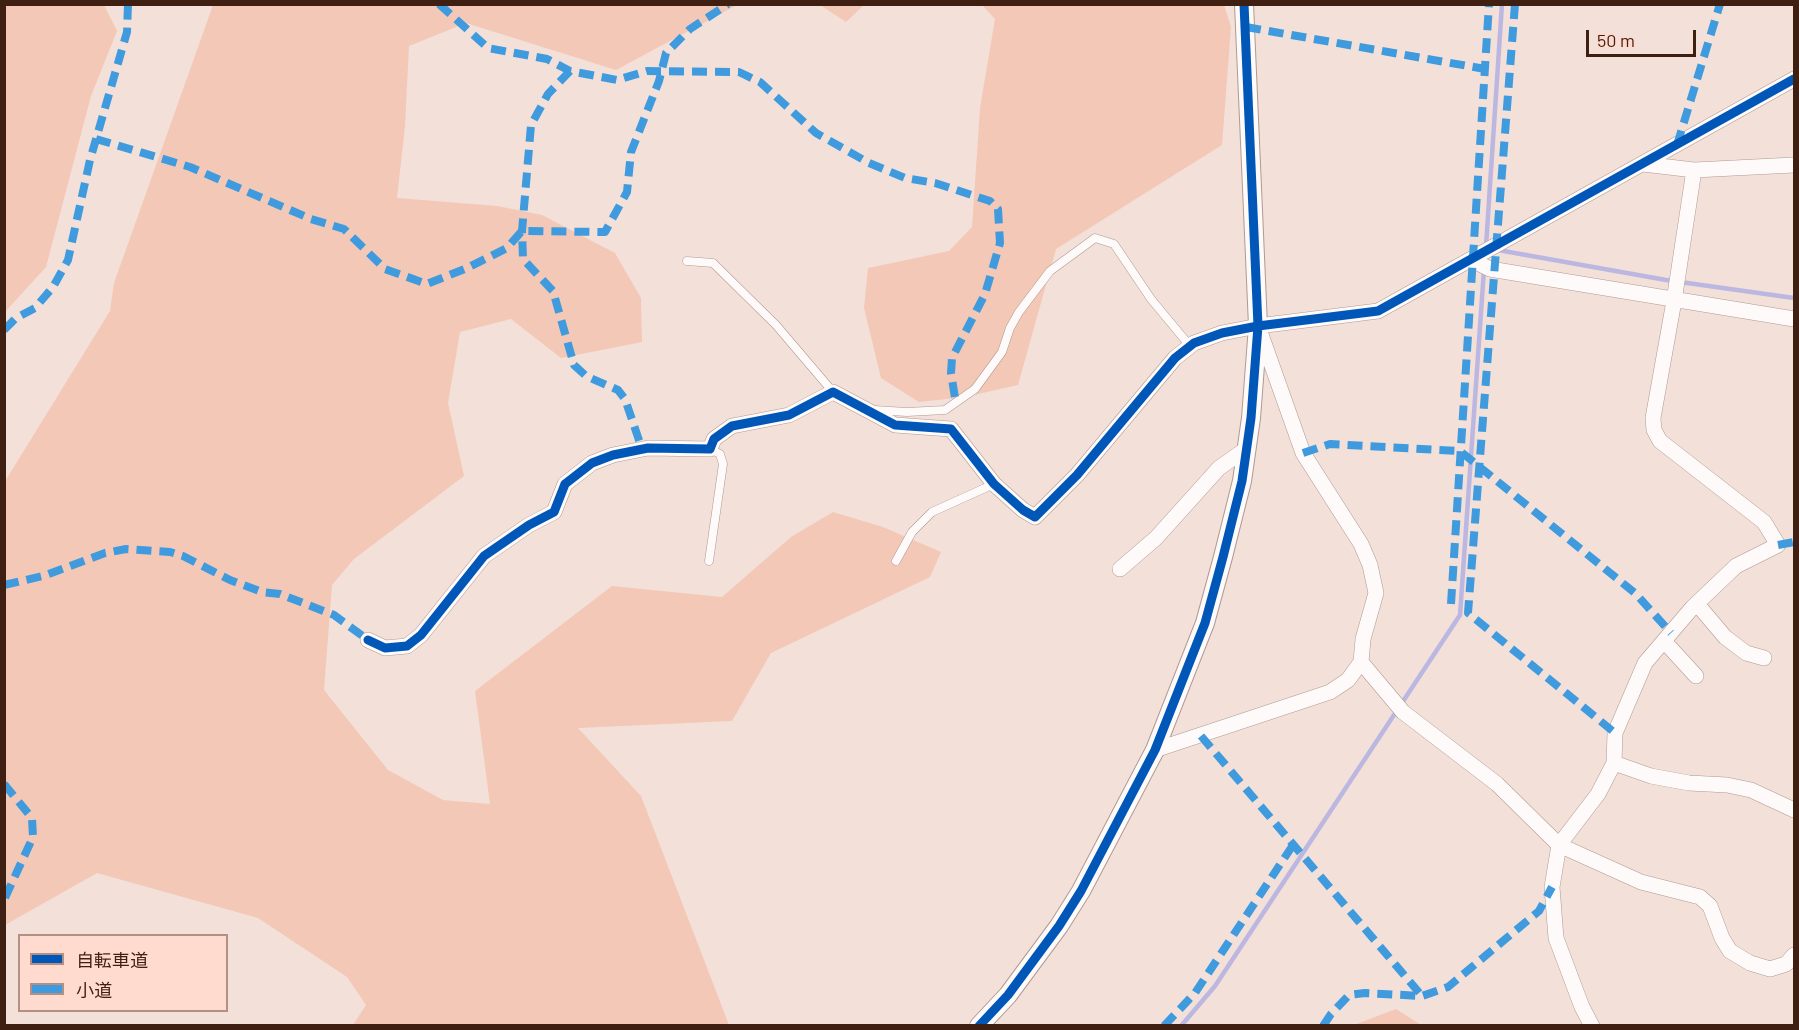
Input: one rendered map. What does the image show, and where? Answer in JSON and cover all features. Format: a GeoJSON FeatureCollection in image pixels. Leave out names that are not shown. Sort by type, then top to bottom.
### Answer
{"type":"FeatureCollection","features":[{"type":"Feature","properties":{"kind":"street"},"geometry":{"type":"LineString","coordinates":[[979,1026],[1008,994],[1059,926],[1081,891],[1155,750],[1204,623],[1239,492],[1246,449],[1258,326],[1244,4]]}},
{"type":"Feature","properties":{"kind":"street"},"geometry":{"type":"LineString","coordinates":[[368,640],[385,648],[407,646],[421,635],[484,556],[554,512],[565,484],[592,464],[612,455],[648,448],[710,449],[714,438],[732,426],[789,415],[833,392],[895,425],[951,429],[994,484],[1023,510],[1035,517],[1077,475],[1175,358],[1190,346],[1222,333],[1258,326],[1378,311],[1472,261],[1794,80]]}},
{"type":"Feature","properties":{"kind":"street"},"geometry":{"type":"LineString","coordinates":[[1642,164],[1694,170],[1794,165]]}},
{"type":"Feature","properties":{"kind":"street"},"geometry":{"type":"LineString","coordinates":[[1592,1026],[1582,1007],[1556,938],[1552,887],[1559,845],[1598,794],[1614,763],[1615,733],[1645,663],[1697,604],[1736,566],[1778,545],[1764,522],[1660,441],[1654,430],[1653,418],[1694,170]]}},
{"type":"Feature","properties":{"kind":"street"},"geometry":{"type":"LineString","coordinates":[[1472,261],[1490,269],[1794,319]]}},
{"type":"Feature","properties":{"kind":"street"},"geometry":{"type":"LineString","coordinates":[[1155,750],[1330,692],[1348,680],[1361,662],[1363,639],[1376,593],[1370,565],[1361,544],[1303,453],[1258,326]]}},
{"type":"Feature","properties":{"kind":"street"},"geometry":{"type":"LineString","coordinates":[[1120,569],[1156,538],[1219,468],[1246,449]]}},
{"type":"Feature","properties":{"kind":"street"},"geometry":{"type":"LineString","coordinates":[[1697,604],[1725,637],[1746,653],[1764,658]]}},
{"type":"Feature","properties":{"kind":"street"},"geometry":{"type":"LineString","coordinates":[[1664,641],[1696,676]]}},
{"type":"Feature","properties":{"kind":"street"},"geometry":{"type":"LineString","coordinates":[[1361,662],[1403,712],[1497,784],[1559,845],[1641,882],[1700,897],[1710,906],[1722,938],[1730,951],[1750,963],[1770,969],[1786,964],[1794,955]]}},
{"type":"Feature","properties":{"kind":"street"},"geometry":{"type":"LineString","coordinates":[[1614,763],[1651,776],[1751,790],[1794,810]]}},
{"type":"Feature","properties":{"kind":"lane"},"geometry":{"type":"LineString","coordinates":[[866,409],[907,412],[945,410],[956,404],[975,389],[995,361],[1019,312],[1050,271],[1095,238],[1114,244],[1151,299],[1190,346]]}},
{"type":"Feature","properties":{"kind":"lane"},"geometry":{"type":"LineString","coordinates":[[687,261],[713,263],[776,325],[833,392]]}},
{"type":"Feature","properties":{"kind":"lane"},"geometry":{"type":"LineString","coordinates":[[709,561],[723,464],[720,454],[710,449]]}},
{"type":"Feature","properties":{"kind":"lane"},"geometry":{"type":"LineString","coordinates":[[896,561],[912,532],[932,512],[994,484]]}},
{"type":"Feature","properties":{"kind":"shaded area"},"geometry":{"type":"Polygon","coordinates":[[[5,4],[104,5],[117,31],[91,96],[46,267],[5,312],[5,4]]]}},
{"type":"Feature","properties":{"kind":"shaded area"},"geometry":{"type":"Polygon","coordinates":[[[213,5],[737,5],[616,70],[466,23],[409,46],[405,126],[397,198],[497,206],[542,215],[615,253],[641,298],[642,342],[561,358],[511,319],[460,332],[448,403],[464,476],[354,559],[332,585],[324,690],[388,770],[443,800],[490,804],[475,691],[612,586],[722,597],[791,537],[833,512],[883,527],[941,552],[930,577],[771,653],[732,721],[578,728],[641,796],[729,1025],[353,1025],[366,1005],[347,977],[258,918],[97,873],[5,925],[4,483],[110,311],[114,283],[213,5]]]}},
{"type":"Feature","properties":{"kind":"shaded area"},"geometry":{"type":"Polygon","coordinates":[[[820,5],[864,5],[846,22],[820,5]]]}},
{"type":"Feature","properties":{"kind":"shaded area"},"geometry":{"type":"Polygon","coordinates":[[[982,5],[1224,5],[1231,27],[1222,145],[1056,249],[1018,385],[965,397],[919,402],[881,378],[864,308],[868,268],[949,251],[972,227],[980,108],[995,19],[982,5]]]}},
{"type":"Feature","properties":{"kind":"shaded area"},"geometry":{"type":"Polygon","coordinates":[[[1396,1009],[1421,1025],[1354,1025],[1396,1009]]]}},
{"type":"Feature","properties":{"kind":"waterway"},"geometry":{"type":"LineString","coordinates":[[1486,246],[1502,4]]}},
{"type":"Feature","properties":{"kind":"waterway"},"geometry":{"type":"LineString","coordinates":[[1498,250],[1666,280],[1794,298]]}},
{"type":"Feature","properties":{"kind":"waterway"},"geometry":{"type":"LineString","coordinates":[[1181,1026],[1215,986],[1460,615],[1484,269]]}},
{"type":"Feature","properties":{"kind":"marked path"},"geometry":{"type":"LineString","coordinates":[[4,330],[16,318],[35,308],[53,287],[68,260],[90,160],[127,32],[128,4]]}},
{"type":"Feature","properties":{"kind":"marked path"},"geometry":{"type":"LineString","coordinates":[[439,4],[488,48],[547,59],[570,71],[617,80],[647,71],[739,72],[760,82],[816,133],[869,163],[905,178],[935,183],[990,201],[998,209],[1000,243],[985,294],[952,358],[951,373],[956,404]]}},
{"type":"Feature","properties":{"kind":"marked path"},"geometry":{"type":"LineString","coordinates":[[96,139],[190,167],[311,219],[344,229],[385,269],[427,284],[467,268],[507,248],[522,231],[605,232],[627,192],[631,152],[659,81],[666,53],[690,29],[728,4]]}},
{"type":"Feature","properties":{"kind":"marked path"},"geometry":{"type":"LineString","coordinates":[[1451,604],[1489,4]]}},
{"type":"Feature","properties":{"kind":"marked path"},"geometry":{"type":"LineString","coordinates":[[1515,4],[1468,613],[1615,733]]}},
{"type":"Feature","properties":{"kind":"marked path"},"geometry":{"type":"LineString","coordinates":[[1677,145],[1720,4]]}},
{"type":"Feature","properties":{"kind":"marked path"},"geometry":{"type":"LineString","coordinates":[[1246,27],[1485,69]]}},
{"type":"Feature","properties":{"kind":"marked path"},"geometry":{"type":"LineString","coordinates":[[570,71],[548,94],[531,125],[522,231],[523,259],[553,291],[574,365],[586,376],[618,390],[625,399],[642,449]]}},
{"type":"Feature","properties":{"kind":"marked path"},"geometry":{"type":"LineString","coordinates":[[1303,453],[1330,444],[1460,451],[1636,594],[1671,633]]}},
{"type":"Feature","properties":{"kind":"marked path"},"geometry":{"type":"LineString","coordinates":[[1778,545],[1794,542]]}},
{"type":"Feature","properties":{"kind":"marked path"},"geometry":{"type":"LineString","coordinates":[[4,585],[43,576],[105,553],[126,549],[170,552],[183,556],[230,580],[262,592],[280,594],[334,615],[368,640]]}},
{"type":"Feature","properties":{"kind":"marked path"},"geometry":{"type":"LineString","coordinates":[[1201,736],[1422,996]]}},
{"type":"Feature","properties":{"kind":"marked path"},"geometry":{"type":"LineString","coordinates":[[4,784],[32,818],[33,837],[4,900]]}},
{"type":"Feature","properties":{"kind":"marked path"},"geometry":{"type":"LineString","coordinates":[[1164,1026],[1195,993],[1293,845]]}},
{"type":"Feature","properties":{"kind":"marked path"},"geometry":{"type":"LineString","coordinates":[[1323,1026],[1349,995],[1365,993],[1422,996],[1448,987],[1539,911],[1552,887]]}},
{"type":"Feature","properties":{"kind":"cycle path"},"geometry":{"type":"LineString","coordinates":[[979,1026],[1008,995],[1059,926],[1081,891],[1155,750],[1205,623],[1223,557],[1242,481],[1251,418],[1258,326],[1244,4]]}},
{"type":"Feature","properties":{"kind":"cycle path"},"geometry":{"type":"LineString","coordinates":[[368,640],[385,648],[407,646],[421,635],[484,556],[529,525],[554,512],[565,484],[592,463],[613,455],[648,448],[710,449],[714,439],[732,426],[789,415],[833,392],[895,425],[951,429],[994,484],[1023,510],[1035,517],[1077,475],[1175,358],[1194,343],[1222,333],[1258,326],[1378,311],[1794,79]]}}]}
